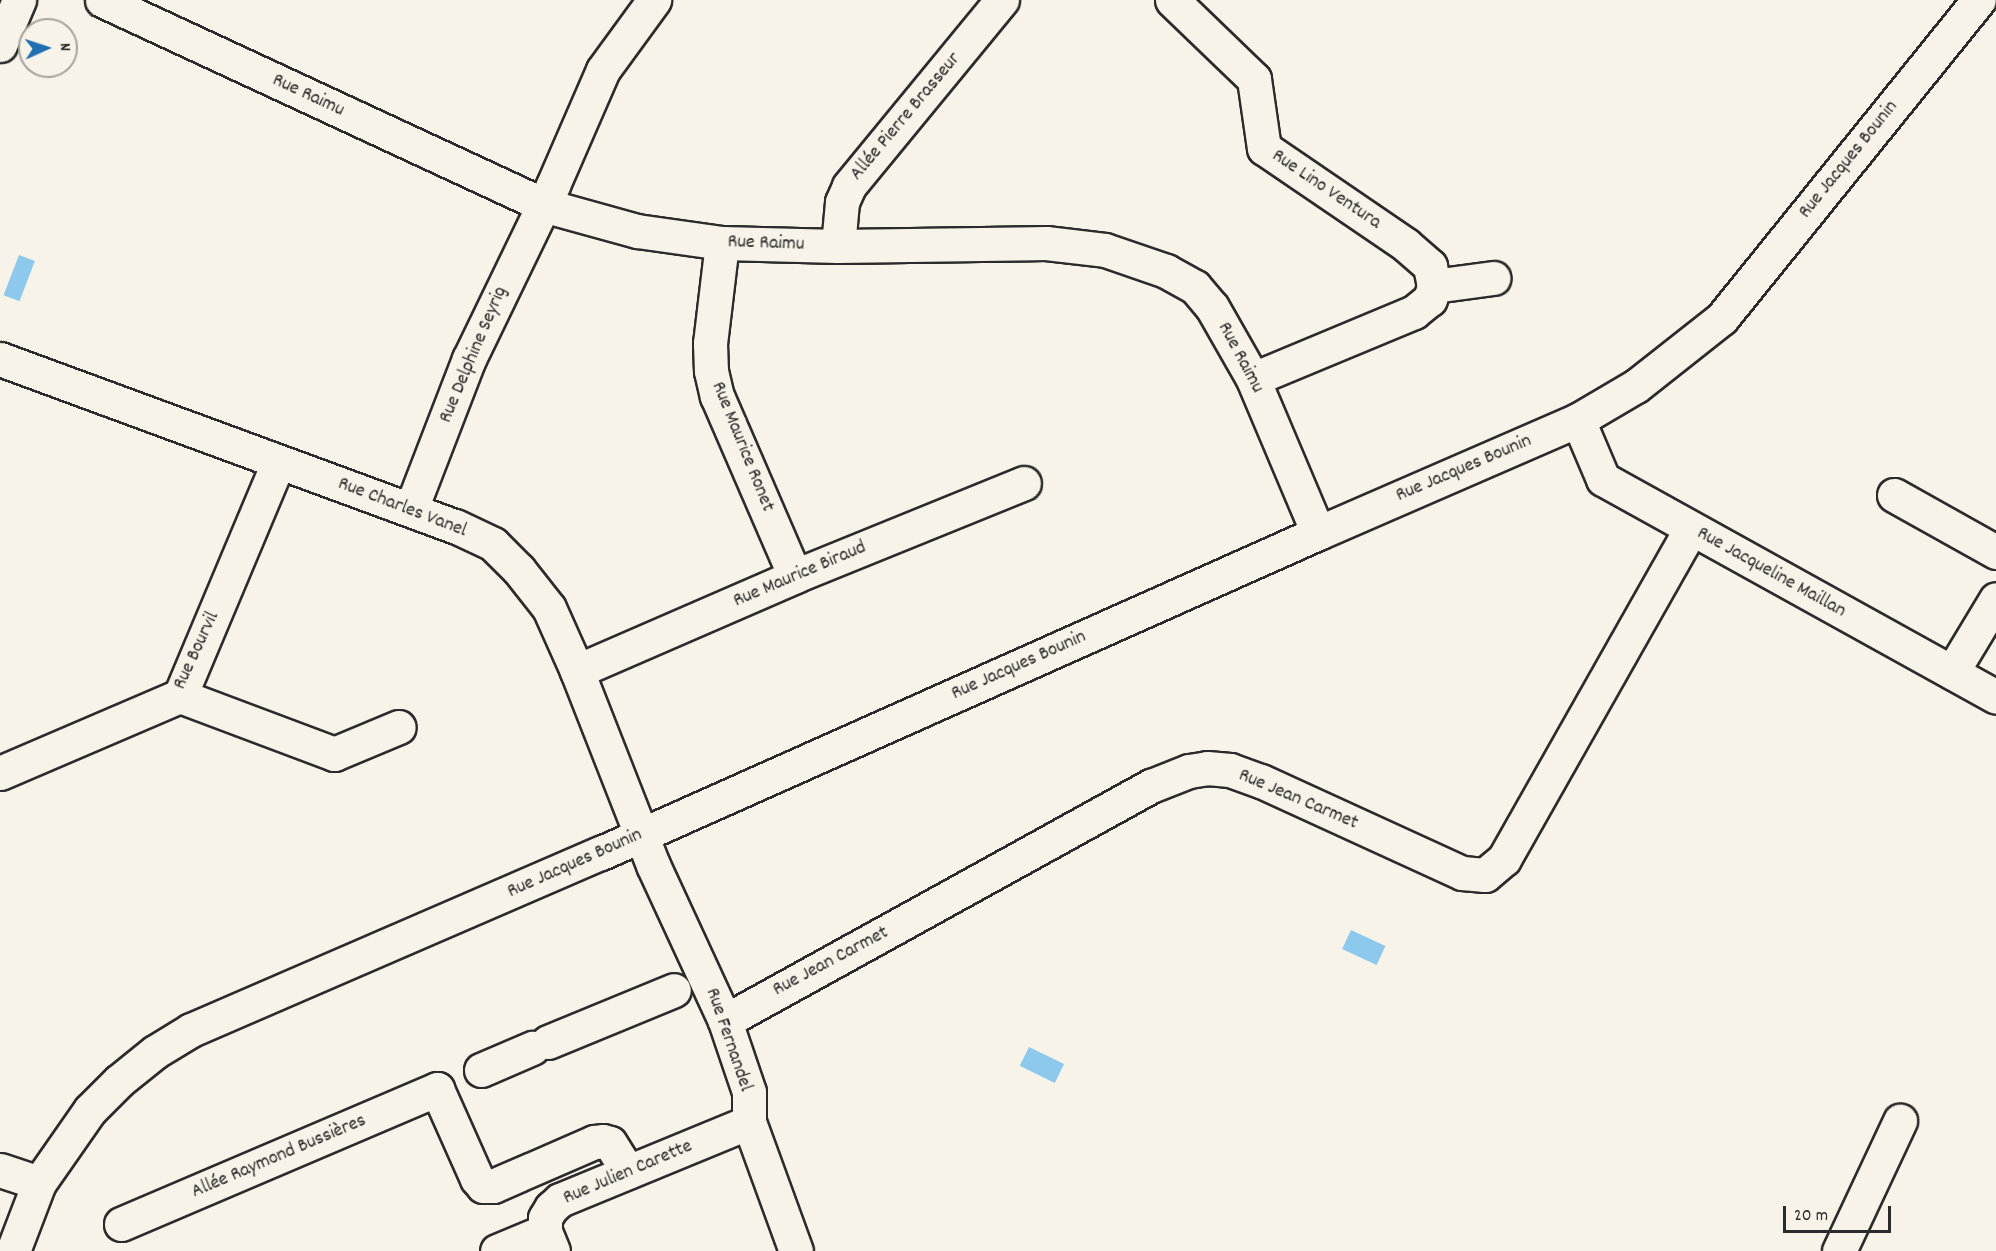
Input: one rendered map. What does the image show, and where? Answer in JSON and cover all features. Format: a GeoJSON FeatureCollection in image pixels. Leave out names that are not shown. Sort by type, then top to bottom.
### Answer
{"type":"FeatureCollection","features":[{"type":"Feature","properties":{"kind":"street"},"geometry":{"type":"LineString","coordinates":[[0,45],[19,0]]}},
{"type":"Feature","properties":{"kind":"street","name":"Rue Raimu"},"geometry":{"type":"LineString","coordinates":[[102,0],[543,205],[638,231],[722,243],[838,246],[1046,243],[1105,250],[1166,271],[1195,287],[1212,307],[1253,380],[1317,532]]}},
{"type":"Feature","properties":{"kind":"street","name":"Rue Delphine Seyrig"},"geometry":{"type":"LineString","coordinates":[[411,509],[469,359],[543,205],[603,70],[654,0]]}},
{"type":"Feature","properties":{"kind":"street","name":"Allée Pierre Brasseur"},"geometry":{"type":"LineString","coordinates":[[838,246],[842,201],[849,186],[1002,0]]}},
{"type":"Feature","properties":{"kind":"street","name":"Rue Lino Ventura"},"geometry":{"type":"LineString","coordinates":[[1172,0],[1254,79],[1264,148],[1407,245],[1430,266],[1434,286]]}},
{"type":"Feature","properties":{"kind":"street","name":"Rue Jacques Bounin"},"geometry":{"type":"LineString","coordinates":[[13,1251],[39,1183],[90,1110],[119,1081],[155,1052],[191,1030],[641,835],[1317,532],[1578,420],[1636,386],[1722,318],[1979,0]]}},
{"type":"Feature","properties":{"kind":"street","name":"Rue Maurice Ronet"},"geometry":{"type":"LineString","coordinates":[[722,243],[710,343],[711,371],[717,396],[795,576]]}},
{"type":"Feature","properties":{"kind":"street"},"geometry":{"type":"LineString","coordinates":[[1253,380],[1414,312],[1430,299],[1434,286],[1493,278]]}},
{"type":"Feature","properties":{"kind":"street","name":"Rue Charles Vanel"},"geometry":{"type":"LineString","coordinates":[[0,359],[278,463],[411,509],[493,544],[513,564],[549,608],[577,671],[641,835]]}},
{"type":"Feature","properties":{"kind":"street","name":"Rue Jacqueline Maillan"},"geometry":{"type":"LineString","coordinates":[[1578,420],[1604,479],[1996,697]]}},
{"type":"Feature","properties":{"kind":"street","name":"Rue Bourvil"},"geometry":{"type":"LineString","coordinates":[[0,773],[180,696],[278,463]]}},
{"type":"Feature","properties":{"kind":"street","name":"Rue Maurice Biraud"},"geometry":{"type":"LineString","coordinates":[[577,671],[795,576],[1024,483]]}},
{"type":"Feature","properties":{"kind":"street"},"geometry":{"type":"LineString","coordinates":[[1894,495],[1996,552]]}},
{"type":"Feature","properties":{"kind":"street","name":"Rue Jean Carmet"},"geometry":{"type":"LineString","coordinates":[[725,1021],[1151,786],[1204,768],[1230,771],[1261,781],[1461,873],[1485,875],[1504,859],[1691,529]]}},
{"type":"Feature","properties":{"kind":"street"},"geometry":{"type":"LineString","coordinates":[[1952,672],[1996,599]]}},
{"type":"Feature","properties":{"kind":"street"},"geometry":{"type":"LineString","coordinates":[[180,696],[334,754],[399,727]]}},
{"type":"Feature","properties":{"kind":"street","name":"Rue Fernandel"},"geometry":{"type":"LineString","coordinates":[[641,835],[725,1021],[749,1092],[749,1122],[796,1251]]}},
{"type":"Feature","properties":{"kind":"street","name":"Allée Raymond Bussières"},"geometry":{"type":"LineString","coordinates":[[121,1224],[473,1073],[674,990]]}},
{"type":"Feature","properties":{"kind":"street"},"geometry":{"type":"LineString","coordinates":[[437,1089],[477,1179],[483,1186],[493,1186],[594,1142],[603,1141],[610,1143],[628,1172]]}},
{"type":"Feature","properties":{"kind":"street"},"geometry":{"type":"LineString","coordinates":[[1839,1251],[1900,1121]]}},
{"type":"Feature","properties":{"kind":"street","name":"Rue Julien Carette"},"geometry":{"type":"LineString","coordinates":[[549,1241],[545,1218],[550,1208],[560,1200],[749,1122]]}},
{"type":"Feature","properties":{"kind":"street"},"geometry":{"type":"LineString","coordinates":[[0,1170],[39,1183]]}},
{"type":"Feature","properties":{"kind":"street"},"geometry":{"type":"LineString","coordinates":[[497,1251],[549,1241]]}},
{"type":"Feature","properties":{"kind":"water"},"geometry":{"type":"Polygon","coordinates":[[[19,255],[35,261],[19,301],[4,295],[19,255]]]}},
{"type":"Feature","properties":{"kind":"water"},"geometry":{"type":"Polygon","coordinates":[[[1351,930],[1385,946],[1377,965],[1342,949],[1351,930]]]}},
{"type":"Feature","properties":{"kind":"water"},"geometry":{"type":"Polygon","coordinates":[[[1029,1047],[1064,1064],[1055,1083],[1020,1066],[1029,1047]]]}}]}
